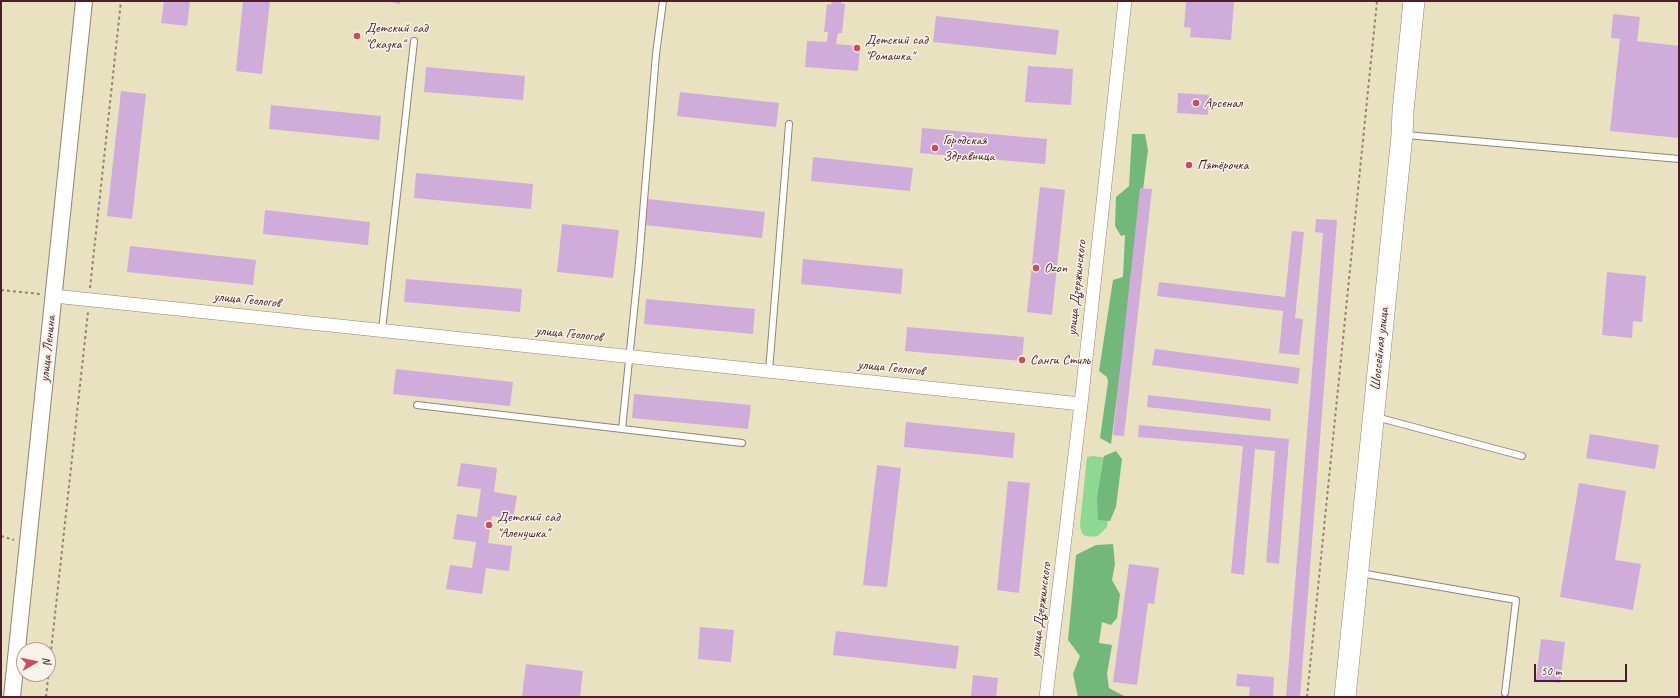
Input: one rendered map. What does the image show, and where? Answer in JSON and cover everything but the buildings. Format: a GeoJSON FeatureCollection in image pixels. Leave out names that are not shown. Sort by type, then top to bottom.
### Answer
{"type":"FeatureCollection","features":[{"type":"Feature","properties":{"kind":"highway","name":"Шоссейная улица"},"geometry":{"type":"LineString","coordinates":[[1345,697],[1372,416],[1402,135],[1414,1]]}},
{"type":"Feature","properties":{"kind":"street","name":"улица Ленина"},"geometry":{"type":"LineString","coordinates":[[12,697],[84,1]]}},
{"type":"Feature","properties":{"kind":"street","name":"улица Дзержинского"},"geometry":{"type":"LineString","coordinates":[[1046,697],[1081,404],[1125,1]]}},
{"type":"Feature","properties":{"kind":"street","name":"улица Геологов"},"geometry":{"type":"LineString","coordinates":[[54,296],[1081,404]]}},
{"type":"Feature","properties":{"kind":"lane"},"geometry":{"type":"LineString","coordinates":[[622,429],[640,254],[656,54],[662,1]]}},
{"type":"Feature","properties":{"kind":"lane"},"geometry":{"type":"LineString","coordinates":[[382,330],[414,41]]}},
{"type":"Feature","properties":{"kind":"lane"},"geometry":{"type":"LineString","coordinates":[[769,371],[789,124]]}},
{"type":"Feature","properties":{"kind":"lane"},"geometry":{"type":"LineString","coordinates":[[1402,135],[1679,159]]}},
{"type":"Feature","properties":{"kind":"lane"},"geometry":{"type":"LineString","coordinates":[[417,405],[742,443]]}},
{"type":"Feature","properties":{"kind":"lane"},"geometry":{"type":"LineString","coordinates":[[1372,416],[1522,456]]}},
{"type":"Feature","properties":{"kind":"lane"},"geometry":{"type":"LineString","coordinates":[[1357,572],[1516,600],[1505,693]]}},
{"type":"Feature","properties":{"kind":"path"},"geometry":{"type":"LineString","coordinates":[[46,697],[121,1]]}},
{"type":"Feature","properties":{"kind":"path"},"geometry":{"type":"LineString","coordinates":[[1307,697],[1376,1]]}},
{"type":"Feature","properties":{"kind":"path"},"geometry":{"type":"LineString","coordinates":[[1,290],[54,296]]}},
{"type":"Feature","properties":{"kind":"green space"},"geometry":{"type":"Polygon","coordinates":[[[1132,134],[1145,134],[1148,150],[1111,444],[1100,438],[1108,382],[1107,377],[1099,371],[1113,280],[1123,277],[1125,235],[1121,236],[1115,226],[1116,197],[1129,186],[1132,134]]]}},
{"type":"Feature","properties":{"kind":"green space"},"geometry":{"type":"Polygon","coordinates":[[[1116,451],[1122,459],[1116,507],[1110,521],[1098,520],[1097,498],[1104,456],[1116,451]]]}},
{"type":"Feature","properties":{"kind":"green space"},"geometry":{"type":"Polygon","coordinates":[[[1093,456],[1114,459],[1107,527],[1098,536],[1090,537],[1083,534],[1080,524],[1087,457],[1093,456]]]}},
{"type":"Feature","properties":{"kind":"green space"},"geometry":{"type":"Polygon","coordinates":[[[1113,544],[1115,564],[1112,580],[1120,594],[1117,618],[1111,625],[1102,622],[1099,643],[1112,645],[1107,674],[1109,688],[1126,697],[1078,697],[1073,674],[1080,656],[1068,640],[1076,555],[1096,545],[1113,544]]]}},
{"type":"Feature","properties":{"kind":"place","name":"Детский сад \"Сказка\""},"geometry":{"type":"Point","coordinates":[357,36]}},
{"type":"Feature","properties":{"kind":"place","name":"Детский сад \"Ромашка\""},"geometry":{"type":"Point","coordinates":[857,48]}},
{"type":"Feature","properties":{"kind":"place","name":"Арсенал"},"geometry":{"type":"Point","coordinates":[1196,103]}},
{"type":"Feature","properties":{"kind":"place","name":"Городская Здравница"},"geometry":{"type":"Point","coordinates":[935,148]}},
{"type":"Feature","properties":{"kind":"place","name":"Пятёрочка"},"geometry":{"type":"Point","coordinates":[1189,165]}},
{"type":"Feature","properties":{"kind":"place","name":"Ozon"},"geometry":{"type":"Point","coordinates":[1036,268]}},
{"type":"Feature","properties":{"kind":"place","name":"Санги Стиль"},"geometry":{"type":"Point","coordinates":[1022,360]}},
{"type":"Feature","properties":{"kind":"place","name":"Детский сад \"Аленушка\""},"geometry":{"type":"Point","coordinates":[489,525]}}]}
